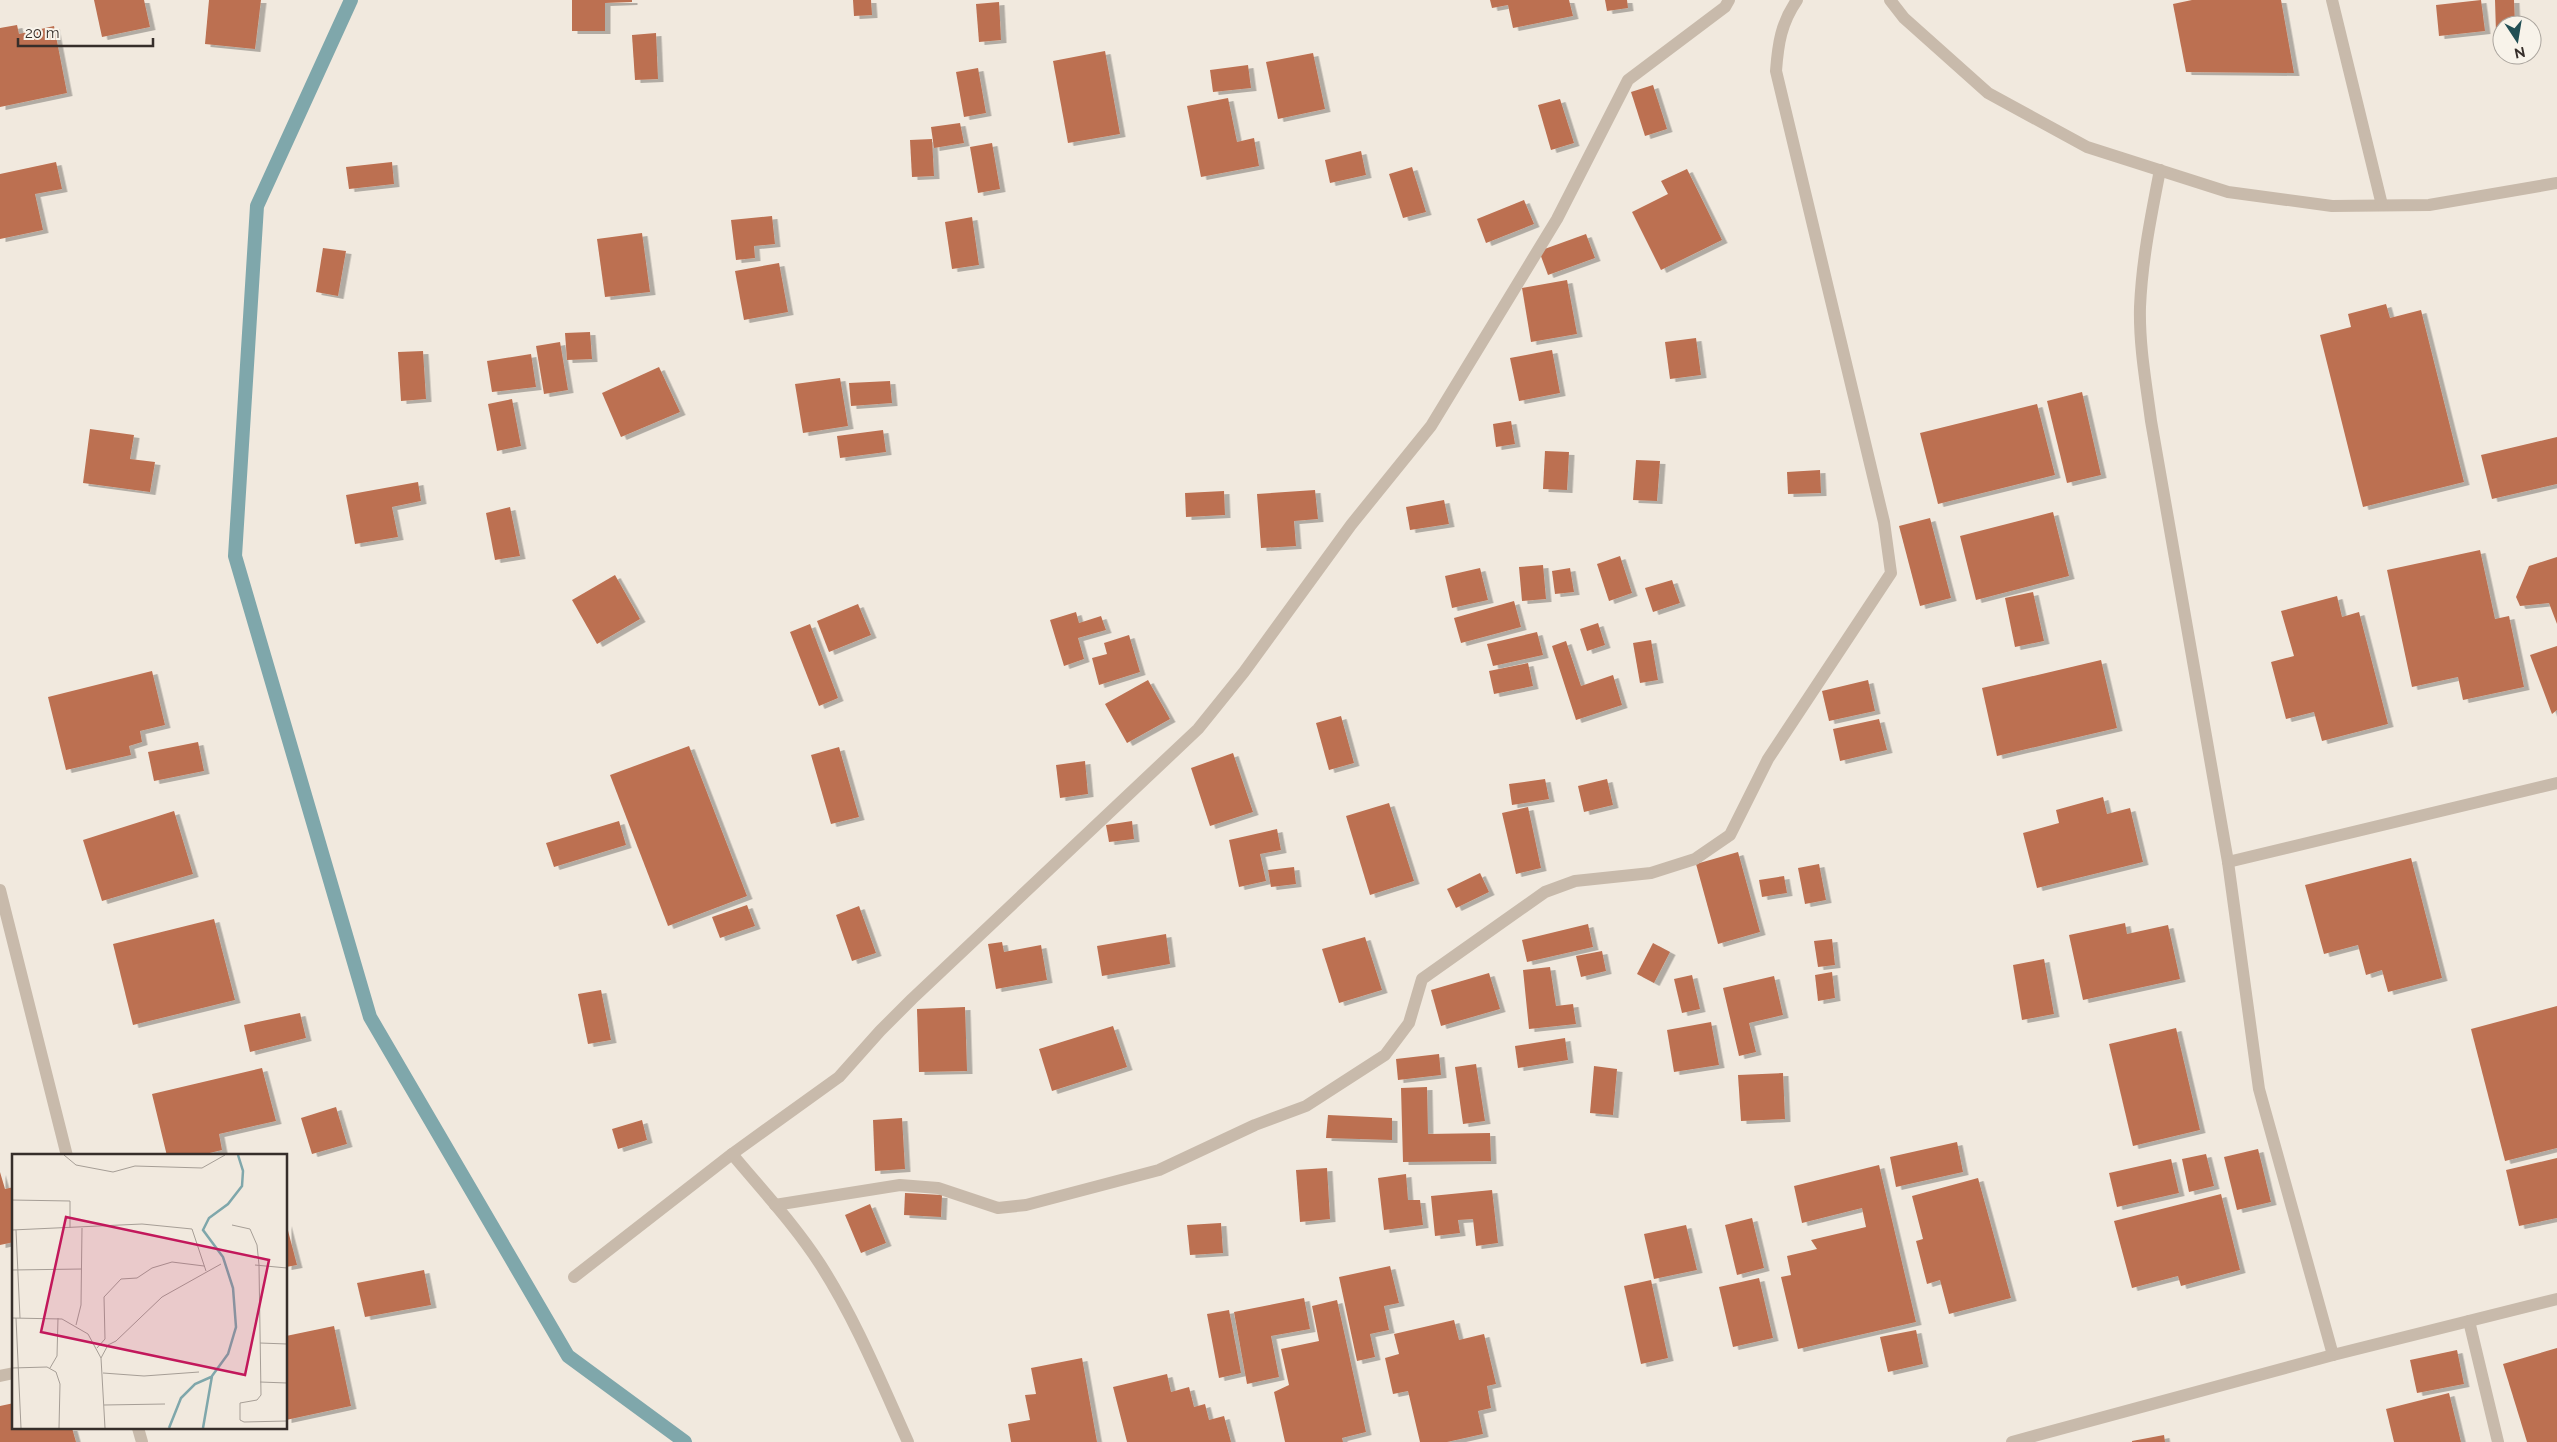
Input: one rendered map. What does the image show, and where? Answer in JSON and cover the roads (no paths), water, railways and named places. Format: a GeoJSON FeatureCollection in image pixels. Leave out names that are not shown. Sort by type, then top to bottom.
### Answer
{"type":"FeatureCollection","features":[{"type":"Feature","properties":{"kind":"street"},"geometry":{"type":"LineString","coordinates":[[574,1277],[732,1154],[839,1076],[906,1006],[1198,730],[1244,672],[1351,525],[1431,426],[1557,218],[1628,80],[1725,7],[1729,0]]}},
{"type":"Feature","properties":{"kind":"street"},"geometry":{"type":"LineString","coordinates":[[775,1205],[900,1185],[938,1188],[998,1208],[1014,1207],[1097,1188],[1158,1170],[1255,1125],[1306,1106],[1385,1055],[1409,1023],[1422,979],[1545,892],[1575,881],[1660,870],[1695,859],[1730,835],[1768,759],[1891,573],[1884,522],[1776,71],[1778,40],[1786,16],[1796,0]]}},
{"type":"Feature","properties":{"kind":"street"},"geometry":{"type":"LineString","coordinates":[[1890,0],[1904,18],[1988,94],[2087,147],[2228,192],[2332,206],[2430,205],[2557,183]]}},
{"type":"Feature","properties":{"kind":"street"},"geometry":{"type":"LineString","coordinates":[[2332,0],[2382,205]]}},
{"type":"Feature","properties":{"kind":"street"},"geometry":{"type":"LineString","coordinates":[[2160,170],[2145,246],[2140,306],[2141,351],[2151,421],[2228,862],[2250,1034],[2260,1089],[2334,1355]]}},
{"type":"Feature","properties":{"kind":"street"},"geometry":{"type":"LineString","coordinates":[[2228,862],[2557,783]]}},
{"type":"Feature","properties":{"kind":"street"},"geometry":{"type":"LineString","coordinates":[[0,890],[66,1154]]}},
{"type":"Feature","properties":{"kind":"street"},"geometry":{"type":"LineString","coordinates":[[732,1154],[775,1205],[820,1264],[865,1346],[908,1442]]}},
{"type":"Feature","properties":{"kind":"street"},"geometry":{"type":"LineString","coordinates":[[2012,1442],[2334,1355],[2557,1300]]}},
{"type":"Feature","properties":{"kind":"street"},"geometry":{"type":"LineString","coordinates":[[2469,1321],[2498,1442]]}},
{"type":"Feature","properties":{"kind":"waterway"},"geometry":{"type":"LineString","coordinates":[[351,0],[257,206],[235,556],[370,1017],[568,1356],[685,1442]]}}]}
